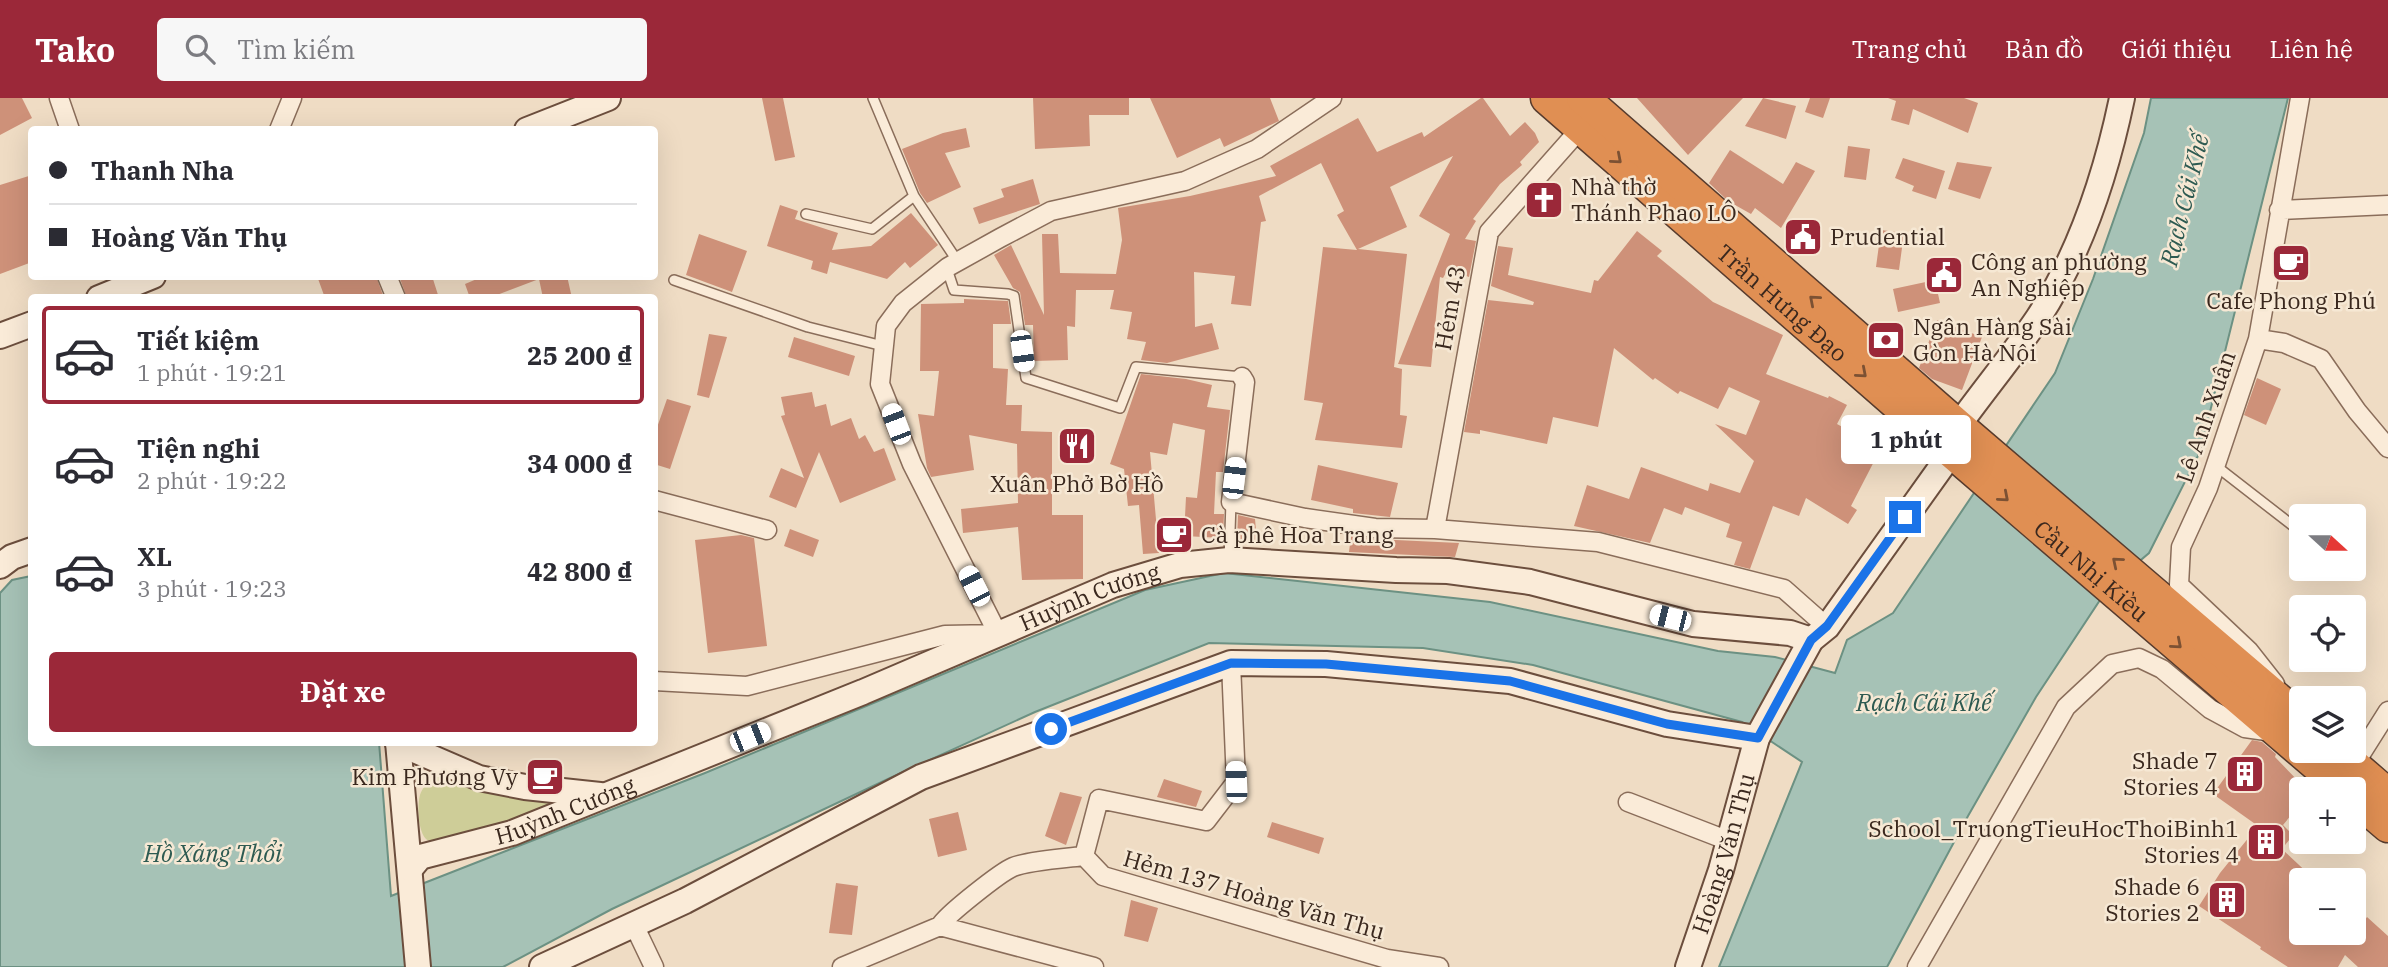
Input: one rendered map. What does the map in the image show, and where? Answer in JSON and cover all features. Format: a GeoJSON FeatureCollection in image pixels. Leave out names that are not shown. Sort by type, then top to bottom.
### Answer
{"type":"FeatureCollection","features":[{"type":"Feature","properties":{"kind":"highway","name":"Trần Hưng Đạo"},"geometry":{"type":"LineString","coordinates":[[1547,98],[1585,106],[1962,440]]}},
{"type":"Feature","properties":{"kind":"highway","name":"Cầu Nhị Kiều"},"geometry":{"type":"LineString","coordinates":[[1962,440],[2237,679],[2289,719]]}},
{"type":"Feature","properties":{"kind":"highway","name":"Cầu Nhị Kiều"},"geometry":{"type":"LineString","coordinates":[[2345,768],[2388,794]]}},
{"type":"Feature","properties":{"kind":"highway"},"geometry":{"type":"LineString","coordinates":[[2366,807],[2388,826]]}},
{"type":"Feature","properties":{"kind":"street"},"geometry":{"type":"LineString","coordinates":[[59,98],[69,126]]}},
{"type":"Feature","properties":{"kind":"street"},"geometry":{"type":"LineString","coordinates":[[281,126],[292,98]]}},
{"type":"Feature","properties":{"kind":"street"},"geometry":{"type":"LineString","coordinates":[[537,126],[608,98]]}},
{"type":"Feature","properties":{"kind":"street"},"geometry":{"type":"LineString","coordinates":[[658,681],[747,686],[945,635],[998,634],[912,464],[880,384],[886,326],[903,303],[952,265],[1051,211],[1185,181],[1257,149],[1332,98]]}},
{"type":"Feature","properties":{"kind":"street"},"geometry":{"type":"LineString","coordinates":[[1242,377],[1245,382],[1231,502],[1305,518],[1375,528],[1435,529],[1598,542],[1784,589],[1819,633],[1962,440],[2070,262],[2096,197],[2122,98]]}},
{"type":"Feature","properties":{"kind":"street","name":"Lê Anh Xuân"},"geometry":{"type":"LineString","coordinates":[[2289,717],[2279,690],[2259,661],[2179,585],[2181,547],[2208,488],[2258,339],[2300,98]]}},
{"type":"Feature","properties":{"kind":"street","name":"Hẻm 43"},"geometry":{"type":"LineString","coordinates":[[1435,529],[1489,232],[1585,106]]}},
{"type":"Feature","properties":{"kind":"street"},"geometry":{"type":"LineString","coordinates":[[2279,211],[2388,205]]}},
{"type":"Feature","properties":{"kind":"street"},"geometry":{"type":"LineString","coordinates":[[106,294],[127,281]]}},
{"type":"Feature","properties":{"kind":"street"},"geometry":{"type":"LineString","coordinates":[[0,336],[28,326]]}},
{"type":"Feature","properties":{"kind":"street"},"geometry":{"type":"LineString","coordinates":[[2258,339],[2284,343],[2321,359],[2357,411],[2388,448]]}},
{"type":"Feature","properties":{"kind":"street"},"geometry":{"type":"LineString","coordinates":[[658,501],[767,530]]}},
{"type":"Feature","properties":{"kind":"street"},"geometry":{"type":"LineString","coordinates":[[0,565],[28,551]]}},
{"type":"Feature","properties":{"kind":"street","name":"Huỳnh Cương"},"geometry":{"type":"LineString","coordinates":[[410,875],[421,858],[512,833],[790,721],[1113,585],[1180,565],[1229,560],[1448,571],[1530,582],[1693,624],[1790,634],[1819,633]]}},
{"type":"Feature","properties":{"kind":"street","name":"Hoàng Văn Thụ"},"geometry":{"type":"LineString","coordinates":[[1688,967],[1729,841],[1758,738],[1819,633]]}},
{"type":"Feature","properties":{"kind":"street"},"geometry":{"type":"LineString","coordinates":[[1917,967],[2066,708],[2112,664],[2138,658],[2162,669],[2210,709],[2245,728],[2289,720]]}},
{"type":"Feature","properties":{"kind":"street"},"geometry":{"type":"LineString","coordinates":[[542,967],[685,901],[921,777],[1231,663],[1326,664],[1510,681],[1667,724],[1758,738]]}},
{"type":"Feature","properties":{"kind":"street"},"geometry":{"type":"LineString","coordinates":[[842,967],[940,926],[959,907],[1013,867],[1084,856],[1099,799],[1206,821],[1236,782],[1231,663]]}},
{"type":"Feature","properties":{"kind":"street"},"geometry":{"type":"LineString","coordinates":[[2345,768],[2388,711]]}},
{"type":"Feature","properties":{"kind":"street"},"geometry":{"type":"LineString","coordinates":[[398,746],[418,967]]}},
{"type":"Feature","properties":{"kind":"street"},"geometry":{"type":"LineString","coordinates":[[405,746],[479,778],[525,787],[604,795]]}},
{"type":"Feature","properties":{"kind":"street"},"geometry":{"type":"LineString","coordinates":[[1628,802],[1729,841]]}},
{"type":"Feature","properties":{"kind":"street","name":"Hẻm 137 Hoàng Văn Thụ"},"geometry":{"type":"LineString","coordinates":[[1084,856],[1103,876],[1387,959],[1439,967]]}},
{"type":"Feature","properties":{"kind":"street"},"geometry":{"type":"LineString","coordinates":[[633,923],[654,967]]}},
{"type":"Feature","properties":{"kind":"street"},"geometry":{"type":"LineString","coordinates":[[940,926],[1094,967]]}},
{"type":"Feature","properties":{"kind":"lane"},"geometry":{"type":"LineString","coordinates":[[873,98],[914,196],[952,265],[954,290],[1008,293],[1014,296],[1026,378],[1120,408],[1136,367],[1242,377]]}},
{"type":"Feature","properties":{"kind":"lane"},"geometry":{"type":"LineString","coordinates":[[806,214],[872,229],[914,196]]}},
{"type":"Feature","properties":{"kind":"lane"},"geometry":{"type":"LineString","coordinates":[[674,280],[808,327],[883,345]]}},
{"type":"Feature","properties":{"kind":"lane"},"geometry":{"type":"LineString","coordinates":[[2216,466],[2289,523]]}},
{"type":"Feature","properties":{"kind":"lane"},"geometry":{"type":"LineString","coordinates":[[1229,560],[1231,502]]}},
{"type":"Feature","properties":{"kind":"shaded area"},"geometry":{"type":"Polygon","coordinates":[[[447,776],[564,805],[432,842],[426,839],[421,830],[418,812],[420,795],[433,777],[447,776]]]}},
{"type":"Feature","properties":{"kind":"water"},"geometry":{"type":"Polygon","coordinates":[[[2151,98],[2288,98],[2200,452],[2149,553],[2108,588],[2036,697],[1887,967],[1719,967],[1802,762],[1742,722],[1533,665],[1423,648],[1209,643],[1035,712],[888,779],[612,909],[503,967],[0,967],[0,593],[12,580],[28,577],[28,746],[379,746],[391,896],[705,773],[1145,590],[1224,573],[1490,602],[1718,651],[1775,657],[1835,673],[1847,640],[1893,613],[2055,373],[2093,279],[2144,133],[2151,98]]]}},
{"type":"Feature","properties":{"kind":"building"},"geometry":{"type":"Polygon","coordinates":[[[0,98],[22,98],[32,118],[0,135],[0,98]]]}},
{"type":"Feature","properties":{"kind":"building"},"geometry":{"type":"Polygon","coordinates":[[[762,98],[783,98],[795,157],[775,161],[762,98]]]}},
{"type":"Feature","properties":{"kind":"building"},"geometry":{"type":"Polygon","coordinates":[[[1033,98],[1129,98],[1129,115],[1089,115],[1090,146],[1035,149],[1033,98]]]}},
{"type":"Feature","properties":{"kind":"building"},"geometry":{"type":"Polygon","coordinates":[[[1150,98],[1270,98],[1279,121],[1224,147],[1220,138],[1177,158],[1150,98]]]}},
{"type":"Feature","properties":{"kind":"building"},"geometry":{"type":"Polygon","coordinates":[[[1481,98],[1510,136],[1525,122],[1539,142],[1520,162],[1522,165],[1500,184],[1473,219],[1476,221],[1465,239],[1476,241],[1469,277],[1448,269],[1443,278],[1440,277],[1431,367],[1398,364],[1450,234],[1419,216],[1453,156],[1390,187],[1407,227],[1358,249],[1407,254],[1394,367],[1402,369],[1400,415],[1407,416],[1402,448],[1315,440],[1323,403],[1304,400],[1323,247],[1357,250],[1337,215],[1344,211],[1321,163],[1259,196],[1266,221],[1261,222],[1251,306],[1231,304],[1235,276],[1194,272],[1195,327],[1212,323],[1219,349],[1167,363],[1141,360],[1146,342],[1127,339],[1132,312],[1110,309],[1114,290],[1076,290],[1075,327],[1067,326],[1068,360],[1034,361],[1033,325],[1025,325],[1020,292],[1013,288],[994,255],[1011,245],[1044,315],[1042,234],[1058,234],[1060,273],[1116,274],[1122,240],[1118,208],[1190,196],[1276,176],[1270,166],[1358,118],[1377,152],[1422,132],[1424,137],[1481,98]]]}},
{"type":"Feature","properties":{"kind":"building"},"geometry":{"type":"Polygon","coordinates":[[[1637,98],[1743,98],[1688,155],[1637,98]]]}},
{"type":"Feature","properties":{"kind":"building"},"geometry":{"type":"Polygon","coordinates":[[[1763,98],[1796,106],[1786,139],[1745,126],[1763,98]]]}},
{"type":"Feature","properties":{"kind":"building"},"geometry":{"type":"Polygon","coordinates":[[[1810,98],[1830,98],[1823,118],[1805,112],[1810,98]]]}},
{"type":"Feature","properties":{"kind":"building"},"geometry":{"type":"Polygon","coordinates":[[[1888,98],[1964,98],[1978,103],[1968,133],[1913,109],[1909,125],[1891,120],[1896,101],[1888,98]]]}},
{"type":"Feature","properties":{"kind":"building"},"geometry":{"type":"Polygon","coordinates":[[[966,128],[970,147],[945,153],[961,187],[927,203],[920,193],[902,149],[943,133],[966,128]]]}},
{"type":"Feature","properties":{"kind":"building"},"geometry":{"type":"Polygon","coordinates":[[[1848,146],[1870,149],[1866,180],[1844,177],[1848,146]]]}},
{"type":"Feature","properties":{"kind":"building"},"geometry":{"type":"Polygon","coordinates":[[[1730,150],[1783,184],[1796,162],[1815,171],[1781,228],[1755,208],[1751,214],[1728,201],[1709,183],[1730,150]]]}},
{"type":"Feature","properties":{"kind":"building"},"geometry":{"type":"Polygon","coordinates":[[[1903,158],[1945,171],[1936,199],[1912,191],[1914,186],[1895,178],[1903,158]]]}},
{"type":"Feature","properties":{"kind":"building"},"geometry":{"type":"Polygon","coordinates":[[[1957,162],[1992,167],[1980,199],[1948,189],[1957,162]]]}},
{"type":"Feature","properties":{"kind":"building"},"geometry":{"type":"Polygon","coordinates":[[[28,176],[28,264],[0,274],[0,185],[28,176]]]}},
{"type":"Feature","properties":{"kind":"building"},"geometry":{"type":"Polygon","coordinates":[[[1033,179],[1040,204],[979,224],[973,208],[1004,197],[1001,189],[1033,179]]]}},
{"type":"Feature","properties":{"kind":"building"},"geometry":{"type":"Polygon","coordinates":[[[780,205],[798,211],[795,219],[838,233],[832,250],[871,246],[911,213],[938,245],[910,268],[905,262],[887,279],[830,262],[827,274],[811,269],[813,261],[767,246],[780,205]]]}},
{"type":"Feature","properties":{"kind":"building"},"geometry":{"type":"Polygon","coordinates":[[[1881,230],[1904,233],[1899,270],[1876,267],[1881,230]]]}},
{"type":"Feature","properties":{"kind":"building"},"geometry":{"type":"Polygon","coordinates":[[[1637,231],[1662,251],[1657,256],[1713,302],[1783,335],[1766,374],[1847,405],[1837,424],[1881,448],[1851,506],[1857,510],[1848,524],[1806,498],[1799,516],[1773,506],[1750,569],[1734,565],[1742,542],[1726,537],[1730,524],[1685,507],[1682,515],[1664,508],[1650,543],[1574,526],[1587,485],[1629,499],[1641,467],[1708,491],[1710,483],[1740,493],[1754,461],[1715,424],[1746,435],[1760,401],[1729,387],[1718,409],[1680,391],[1678,394],[1655,378],[1653,380],[1614,348],[1598,427],[1553,417],[1547,444],[1480,430],[1480,434],[1464,432],[1488,300],[1533,305],[1534,302],[1491,286],[1498,246],[1513,248],[1508,275],[1591,293],[1594,280],[1598,281],[1637,231]]]}},
{"type":"Feature","properties":{"kind":"building"},"geometry":{"type":"Polygon","coordinates":[[[699,234],[747,251],[732,292],[686,275],[699,234]]]}},
{"type":"Feature","properties":{"kind":"building"},"geometry":{"type":"Polygon","coordinates":[[[318,280],[377,280],[383,294],[324,294],[318,280]]]}},
{"type":"Feature","properties":{"kind":"building"},"geometry":{"type":"Polygon","coordinates":[[[400,280],[433,280],[438,294],[406,294],[400,280]]]}},
{"type":"Feature","properties":{"kind":"building"},"geometry":{"type":"Polygon","coordinates":[[[474,280],[536,280],[500,294],[469,294],[465,284],[474,280]]]}},
{"type":"Feature","properties":{"kind":"building"},"geometry":{"type":"Polygon","coordinates":[[[539,280],[568,280],[571,294],[542,294],[539,280]]]}},
{"type":"Feature","properties":{"kind":"building"},"geometry":{"type":"Polygon","coordinates":[[[1935,280],[1940,303],[1898,312],[1893,289],[1935,280]]]}},
{"type":"Feature","properties":{"kind":"building"},"geometry":{"type":"Polygon","coordinates":[[[964,299],[1008,301],[1011,324],[993,324],[993,368],[1008,369],[1006,405],[1022,405],[1021,431],[1052,432],[1052,515],[1083,515],[1083,579],[1022,580],[1018,527],[963,533],[961,509],[1018,503],[1017,444],[969,435],[974,470],[931,477],[927,468],[918,414],[934,416],[939,371],[920,371],[921,304],[964,303],[964,299]]]}},
{"type":"Feature","properties":{"kind":"building"},"geometry":{"type":"Polygon","coordinates":[[[1937,320],[1982,337],[1962,390],[1932,379],[1919,368],[1937,320]]]}},
{"type":"Feature","properties":{"kind":"building"},"geometry":{"type":"Polygon","coordinates":[[[709,334],[727,337],[709,398],[697,395],[709,334]]]}},
{"type":"Feature","properties":{"kind":"building"},"geometry":{"type":"Polygon","coordinates":[[[794,337],[855,356],[849,376],[788,357],[794,337]]]}},
{"type":"Feature","properties":{"kind":"building"},"geometry":{"type":"Polygon","coordinates":[[[1141,374],[1212,385],[1207,407],[1230,410],[1223,472],[1216,472],[1214,514],[1224,514],[1223,538],[1184,536],[1186,497],[1197,498],[1205,430],[1173,423],[1167,455],[1150,452],[1159,553],[1143,554],[1139,505],[1128,506],[1124,469],[1110,464],[1141,374]]]}},
{"type":"Feature","properties":{"kind":"building"},"geometry":{"type":"Polygon","coordinates":[[[2257,378],[2281,389],[2266,425],[2244,415],[2257,378]]]}},
{"type":"Feature","properties":{"kind":"building"},"geometry":{"type":"Polygon","coordinates":[[[812,392],[815,407],[826,404],[831,426],[851,418],[859,439],[865,435],[874,452],[884,448],[896,480],[840,503],[819,452],[796,508],[769,497],[781,468],[804,478],[781,416],[785,415],[781,397],[812,392]]]}},
{"type":"Feature","properties":{"kind":"building"},"geometry":{"type":"Polygon","coordinates":[[[667,399],[691,406],[670,469],[658,465],[658,425],[667,399]]]}},
{"type":"Feature","properties":{"kind":"building"},"geometry":{"type":"Polygon","coordinates":[[[1318,465],[1398,483],[1390,517],[1353,513],[1353,509],[1311,500],[1318,465]]]}},
{"type":"Feature","properties":{"kind":"building"},"geometry":{"type":"Polygon","coordinates":[[[1238,515],[1255,519],[1257,541],[1237,539],[1238,515]]]}},
{"type":"Feature","properties":{"kind":"building"},"geometry":{"type":"Polygon","coordinates":[[[790,529],[819,540],[813,557],[784,546],[790,529]]]}},
{"type":"Feature","properties":{"kind":"building"},"geometry":{"type":"Polygon","coordinates":[[[741,535],[754,538],[767,646],[708,653],[695,540],[741,535]]]}},
{"type":"Feature","properties":{"kind":"building"},"geometry":{"type":"Polygon","coordinates":[[[1351,536],[1459,543],[1455,557],[1349,552],[1351,536]]]}},
{"type":"Feature","properties":{"kind":"building"},"geometry":{"type":"Polygon","coordinates":[[[2252,740],[2262,742],[2276,754],[2275,757],[2294,777],[2289,777],[2289,818],[2283,825],[2289,831],[2289,840],[2282,849],[2302,868],[2289,868],[2289,945],[2366,945],[2367,917],[2388,936],[2388,967],[2358,967],[2345,955],[2338,967],[2288,967],[2199,906],[2220,873],[2258,826],[2213,794],[2252,740]]]}},
{"type":"Feature","properties":{"kind":"building"},"geometry":{"type":"Polygon","coordinates":[[[1164,779],[1202,791],[1196,807],[1157,797],[1164,779]]]}},
{"type":"Feature","properties":{"kind":"building"},"geometry":{"type":"Polygon","coordinates":[[[1060,792],[1082,797],[1066,845],[1045,836],[1060,792]]]}},
{"type":"Feature","properties":{"kind":"building"},"geometry":{"type":"Polygon","coordinates":[[[958,812],[967,850],[938,857],[929,819],[958,812]]]}},
{"type":"Feature","properties":{"kind":"building"},"geometry":{"type":"Polygon","coordinates":[[[1272,822],[1324,838],[1319,854],[1267,837],[1272,822]]]}},
{"type":"Feature","properties":{"kind":"building"},"geometry":{"type":"Polygon","coordinates":[[[836,883],[858,886],[852,935],[829,933],[836,883]]]}},
{"type":"Feature","properties":{"kind":"building"},"geometry":{"type":"Polygon","coordinates":[[[1131,900],[1158,908],[1148,942],[1124,936],[1131,900]]]}},
{"type":"Feature","properties":{"kind":"place","name":"Nhà thờ Thánh Phao LÔ"},"geometry":{"type":"Point","coordinates":[1544,200]}},
{"type":"Feature","properties":{"kind":"place","name":"Prudential"},"geometry":{"type":"Point","coordinates":[1803,237]}},
{"type":"Feature","properties":{"kind":"place","name":"Cafe Phong Phú"},"geometry":{"type":"Point","coordinates":[2291,263]}},
{"type":"Feature","properties":{"kind":"place","name":"Công an phường An Nghiệp"},"geometry":{"type":"Point","coordinates":[1944,275]}},
{"type":"Feature","properties":{"kind":"place","name":"Ngân Hàng Sài Gòn Hà Nội"},"geometry":{"type":"Point","coordinates":[1886,340]}},
{"type":"Feature","properties":{"kind":"place","name":"Xuân Phở Bờ Hồ"},"geometry":{"type":"Point","coordinates":[1077,446]}},
{"type":"Feature","properties":{"kind":"place","name":"Cà phê Hoa Trang"},"geometry":{"type":"Point","coordinates":[1174,535]}},
{"type":"Feature","properties":{"kind":"place","name":"Shade 7 Stories 4"},"geometry":{"type":"Point","coordinates":[2245,774]}},
{"type":"Feature","properties":{"kind":"place","name":"Kim Phương Vy"},"geometry":{"type":"Point","coordinates":[545,777]}},
{"type":"Feature","properties":{"kind":"place","name":"School_TruongTieuHocThoiBinh1 Stories 4"},"geometry":{"type":"Point","coordinates":[2266,842]}},
{"type":"Feature","properties":{"kind":"place","name":"Shade 6 Stories 2"},"geometry":{"type":"Point","coordinates":[2227,900]}},
{"type":"Feature","properties":{"kind":"route"},"geometry":{"type":"LineString","coordinates":[[1051,729],[1231,663],[1326,664],[1510,681],[1667,724],[1758,738],[1811,640],[1827,626],[1905,517]]}},
{"type":"Feature","properties":{"kind":"water label","name":"Rạch Cái Khế"},"geometry":{"type":"Point","coordinates":[2185,200]}},
{"type":"Feature","properties":{"kind":"water label","name":"Rạch Cái Khế"},"geometry":{"type":"Point","coordinates":[1924,703]}},
{"type":"Feature","properties":{"kind":"water label","name":"Hồ Xáng Thổi"},"geometry":{"type":"Point","coordinates":[213,854]}}]}
